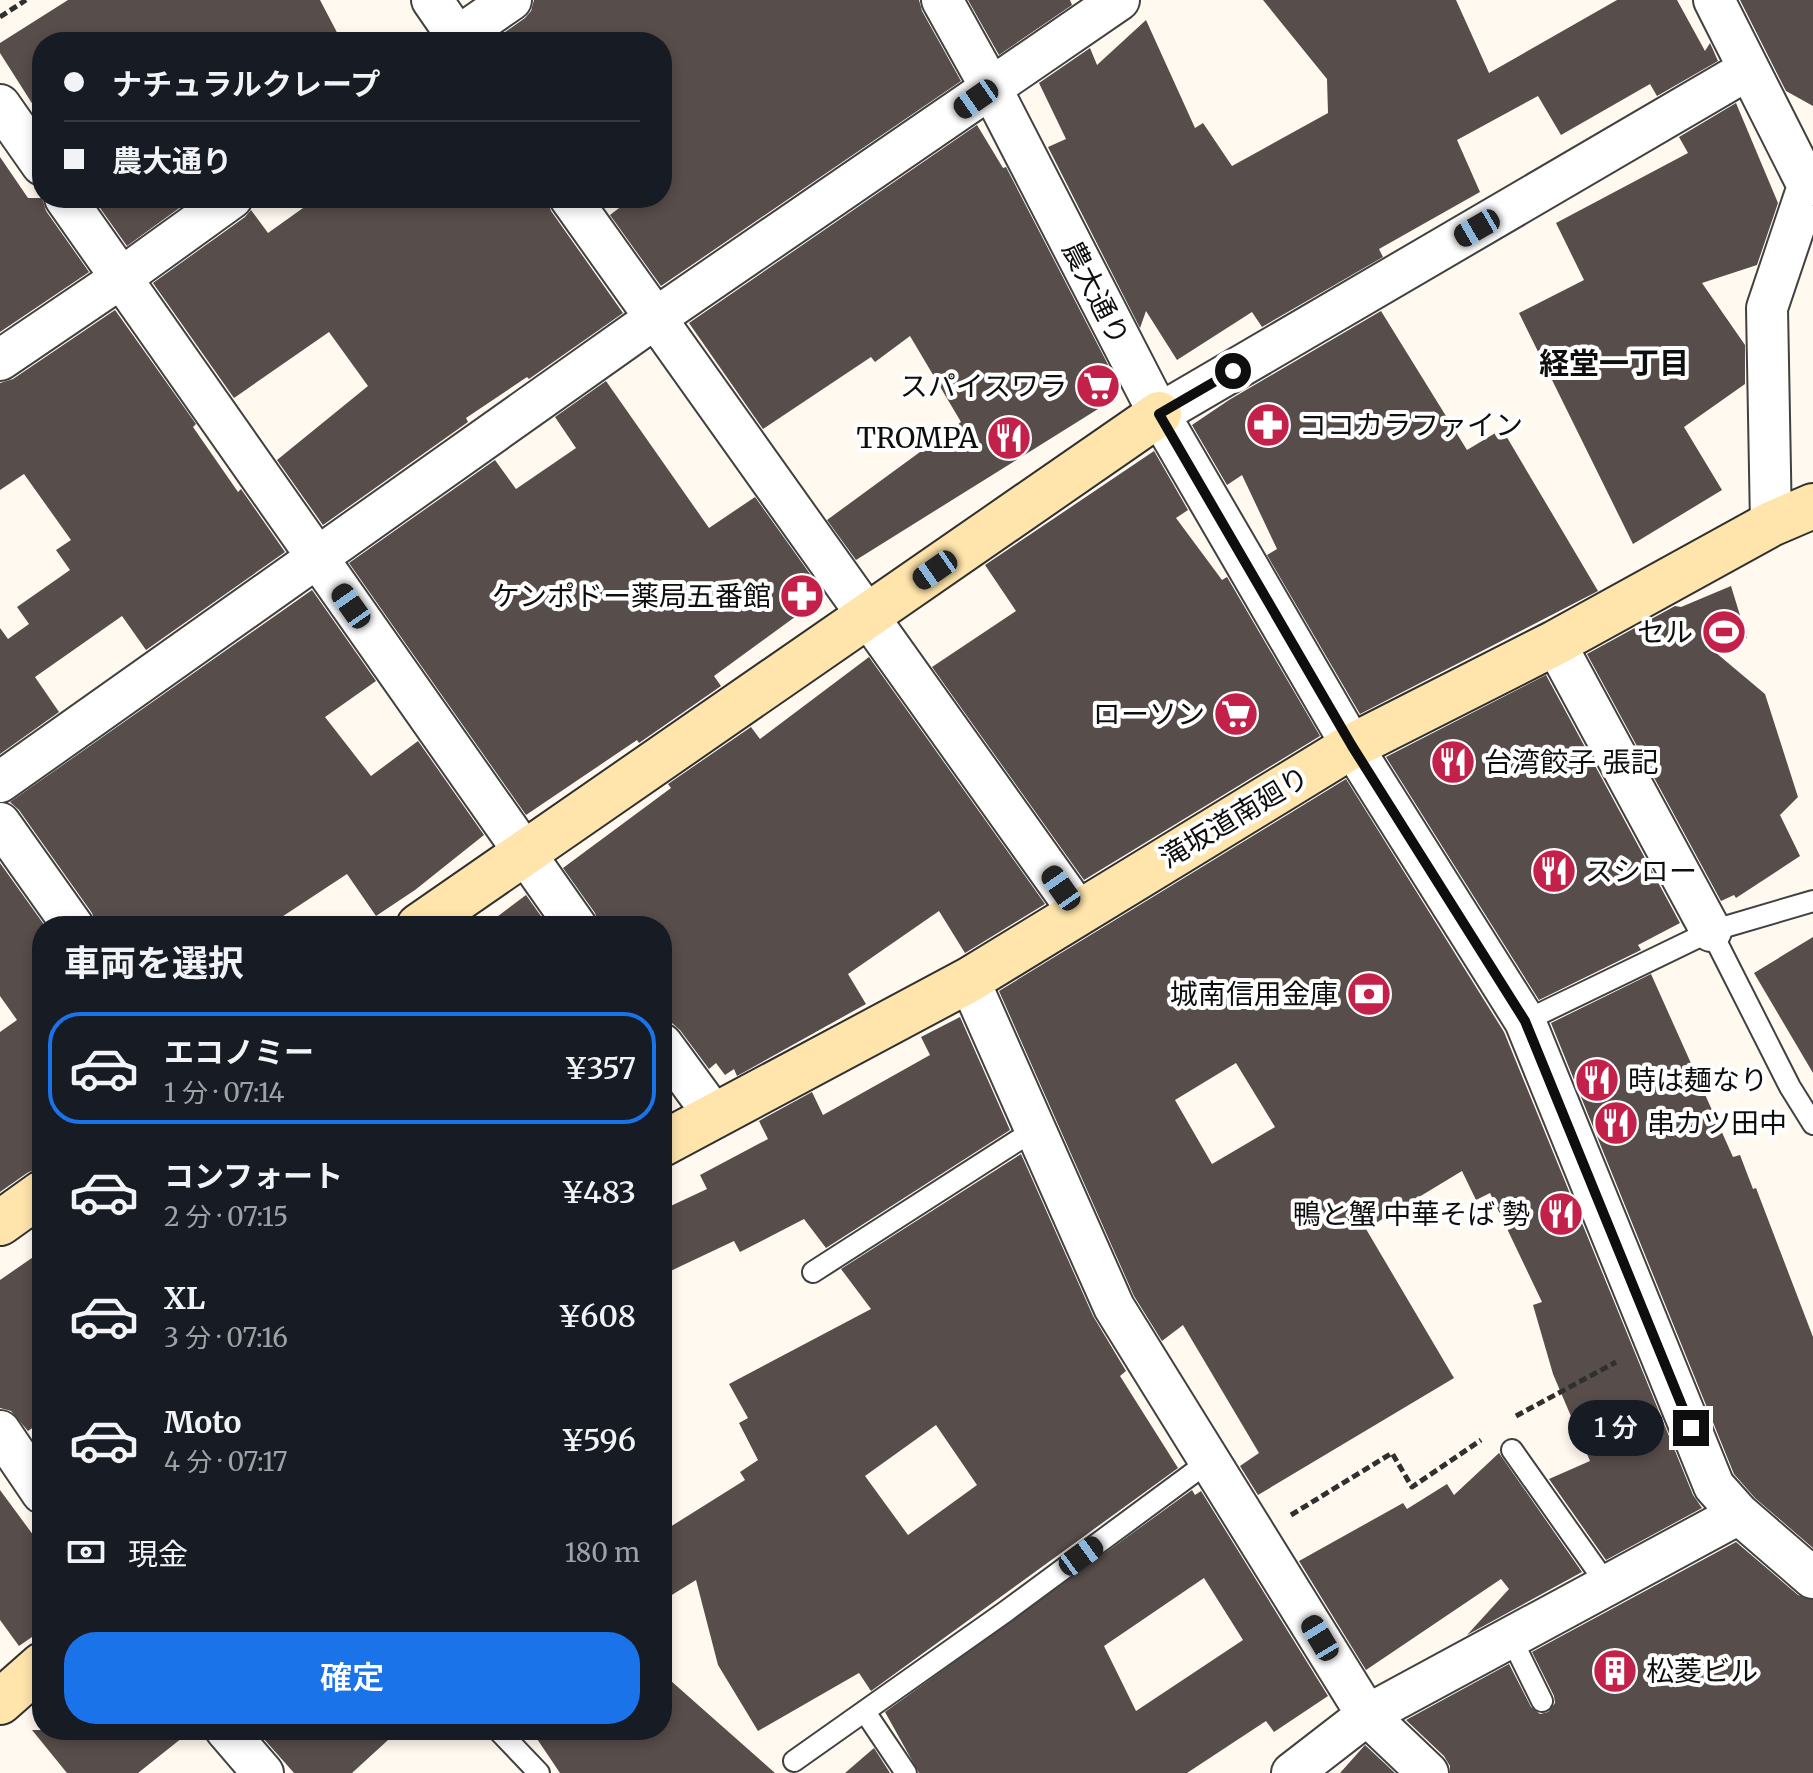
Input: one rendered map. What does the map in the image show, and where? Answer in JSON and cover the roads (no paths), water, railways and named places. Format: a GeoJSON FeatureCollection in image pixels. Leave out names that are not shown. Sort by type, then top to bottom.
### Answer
{"type":"FeatureCollection","features":[{"type":"Feature","properties":{"kind":"street"},"geometry":{"type":"LineString","coordinates":[[432,0],[451,32]]}},
{"type":"Feature","properties":{"kind":"street"},"geometry":{"type":"LineString","coordinates":[[467,32],[511,0]]}},
{"type":"Feature","properties":{"kind":"street","name":"農大通り"},"geometry":{"type":"LineString","coordinates":[[942,0],[991,88],[1159,414],[1352,746],[1525,1021],[1714,1486],[1739,1514],[1813,1578]]}},
{"type":"Feature","properties":{"kind":"street"},"geometry":{"type":"LineString","coordinates":[[0,782],[654,319],[1119,0]]}},
{"type":"Feature","properties":{"kind":"street"},"geometry":{"type":"LineString","coordinates":[[1714,0],[1810,182],[1767,308],[1771,524]]}},
{"type":"Feature","properties":{"kind":"street"},"geometry":{"type":"LineString","coordinates":[[433,916],[1159,414],[1749,69]]}},
{"type":"Feature","properties":{"kind":"street"},"geometry":{"type":"LineString","coordinates":[[0,105],[32,151]]}},
{"type":"Feature","properties":{"kind":"street"},"geometry":{"type":"LineString","coordinates":[[72,208],[569,916]]}},
{"type":"Feature","properties":{"kind":"street"},"geometry":{"type":"LineString","coordinates":[[0,360],[218,208]]}},
{"type":"Feature","properties":{"kind":"street"},"geometry":{"type":"LineString","coordinates":[[577,208],[1078,911]]}},
{"type":"Feature","properties":{"kind":"street","name":"滝坂道南廻り"},"geometry":{"type":"LineString","coordinates":[[672,1138],[969,980],[1352,746],[1555,643],[1771,524],[1813,506]]}},
{"type":"Feature","properties":{"kind":"street"},"geometry":{"type":"LineString","coordinates":[[1555,643],[1711,931]]}},
{"type":"Feature","properties":{"kind":"street"},"geometry":{"type":"LineString","coordinates":[[0,823],[66,916]]}},
{"type":"Feature","properties":{"kind":"street"},"geometry":{"type":"LineString","coordinates":[[969,980],[1114,1307],[1367,1715],[1428,1773]]}},
{"type":"Feature","properties":{"kind":"street"},"geometry":{"type":"LineString","coordinates":[[672,1058],[714,1115]]}},
{"type":"Feature","properties":{"kind":"street"},"geometry":{"type":"LineString","coordinates":[[0,1223],[32,1200]]}},
{"type":"Feature","properties":{"kind":"street"},"geometry":{"type":"LineString","coordinates":[[0,1431],[32,1478]]}},
{"type":"Feature","properties":{"kind":"street"},"geometry":{"type":"LineString","coordinates":[[1292,1773],[1367,1715],[1739,1514]]}},
{"type":"Feature","properties":{"kind":"street"},"geometry":{"type":"LineString","coordinates":[[0,1702],[32,1674]]}},
{"type":"Feature","properties":{"kind":"street"},"geometry":{"type":"LineString","coordinates":[[235,1740],[263,1773]]}},
{"type":"Feature","properties":{"kind":"lane"},"geometry":{"type":"LineString","coordinates":[[1525,1021],[1711,931],[1813,901]]}},
{"type":"Feature","properties":{"kind":"lane"},"geometry":{"type":"LineString","coordinates":[[1711,931],[1790,1087],[1813,1124]]}},
{"type":"Feature","properties":{"kind":"lane"},"geometry":{"type":"LineString","coordinates":[[813,1272],[1034,1130]]}},
{"type":"Feature","properties":{"kind":"lane"},"geometry":{"type":"LineString","coordinates":[[1512,1450],[1608,1586]]}},
{"type":"Feature","properties":{"kind":"lane"},"geometry":{"type":"LineString","coordinates":[[794,1761],[1208,1462]]}},
{"type":"Feature","properties":{"kind":"lane"},"geometry":{"type":"LineString","coordinates":[[1511,1638],[1542,1701]]}},
{"type":"Feature","properties":{"kind":"lane"},"geometry":{"type":"LineString","coordinates":[[865,1712],[906,1773]]}},
{"type":"Feature","properties":{"kind":"lane"},"geometry":{"type":"LineString","coordinates":[[508,1740],[539,1773]]}},
{"type":"Feature","properties":{"kind":"place","name":"スパイスワラ"},"geometry":{"type":"Point","coordinates":[1098,386]}},
{"type":"Feature","properties":{"kind":"place","name":"ココカラファイン"},"geometry":{"type":"Point","coordinates":[1268,425]}},
{"type":"Feature","properties":{"kind":"place","name":"TROMPA"},"geometry":{"type":"Point","coordinates":[1009,438]}},
{"type":"Feature","properties":{"kind":"place","name":"ケンポドー薬局五番館"},"geometry":{"type":"Point","coordinates":[802,596]}},
{"type":"Feature","properties":{"kind":"place","name":"セル"},"geometry":{"type":"Point","coordinates":[1724,632]}},
{"type":"Feature","properties":{"kind":"place","name":"ローソン"},"geometry":{"type":"Point","coordinates":[1236,714]}},
{"type":"Feature","properties":{"kind":"place","name":"台湾餃子 張記"},"geometry":{"type":"Point","coordinates":[1453,762]}},
{"type":"Feature","properties":{"kind":"place","name":"スシロー"},"geometry":{"type":"Point","coordinates":[1554,871]}},
{"type":"Feature","properties":{"kind":"place","name":"城南信用金庫"},"geometry":{"type":"Point","coordinates":[1369,994]}},
{"type":"Feature","properties":{"kind":"place","name":"時は麺なり"},"geometry":{"type":"Point","coordinates":[1597,1080]}},
{"type":"Feature","properties":{"kind":"place","name":"串カツ田中"},"geometry":{"type":"Point","coordinates":[1616,1123]}},
{"type":"Feature","properties":{"kind":"place","name":"鴨と蟹 中華そば 勢"},"geometry":{"type":"Point","coordinates":[1561,1214]}},
{"type":"Feature","properties":{"kind":"place","name":"松菱ビル"},"geometry":{"type":"Point","coordinates":[1615,1671]}},
{"type":"Feature","properties":{"kind":"district","name":"経堂一丁目"},"geometry":{"type":"Point","coordinates":[1614,364]}}]}
